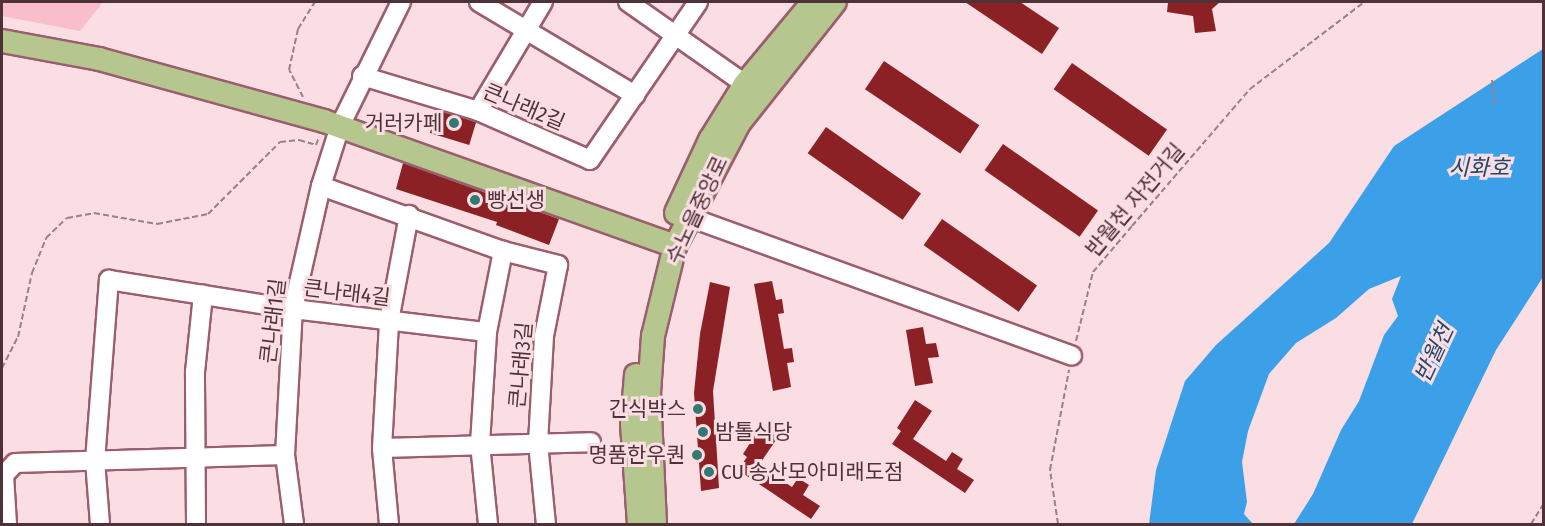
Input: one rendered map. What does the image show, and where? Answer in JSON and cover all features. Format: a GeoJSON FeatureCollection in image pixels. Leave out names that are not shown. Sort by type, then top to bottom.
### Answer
{"type":"FeatureCollection","features":[{"type":"Feature","properties":{"kind":"main road","name":"수노을중앙로"},"geometry":{"type":"LineString","coordinates":[[683,215],[710,140],[745,84],[813,2]]}},
{"type":"Feature","properties":{"kind":"main road","name":"수노을중앙로"},"geometry":{"type":"LineString","coordinates":[[639,525],[632,414],[639,340],[668,243],[739,123],[836,2]]}},
{"type":"Feature","properties":{"kind":"main road"},"geometry":{"type":"LineString","coordinates":[[2,41],[99,58],[332,124],[668,243]]}},
{"type":"Feature","properties":{"kind":"main road","name":"수노을중앙로"},"geometry":{"type":"LineString","coordinates":[[655,525],[649,393],[653,336],[668,243]]}},
{"type":"Feature","properties":{"kind":"street"},"geometry":{"type":"LineString","coordinates":[[332,124],[362,76],[401,2]]}},
{"type":"Feature","properties":{"kind":"street"},"geometry":{"type":"LineString","coordinates":[[479,2],[635,95]]}},
{"type":"Feature","properties":{"kind":"street"},"geometry":{"type":"LineString","coordinates":[[478,111],[543,2]]}},
{"type":"Feature","properties":{"kind":"street"},"geometry":{"type":"LineString","coordinates":[[628,2],[745,84]]}},
{"type":"Feature","properties":{"kind":"street","name":"큰나래2길"},"geometry":{"type":"LineString","coordinates":[[362,76],[478,111],[590,160],[698,2]]}},
{"type":"Feature","properties":{"kind":"street","name":"큰나래1길"},"geometry":{"type":"LineString","coordinates":[[294,525],[285,455],[293,309],[321,186],[332,124]]}},
{"type":"Feature","properties":{"kind":"street","name":"큰나래3길"},"geometry":{"type":"LineString","coordinates":[[321,186],[409,215],[503,251],[558,265],[544,336],[538,443],[546,525]]}},
{"type":"Feature","properties":{"kind":"street"},"geometry":{"type":"LineString","coordinates":[[389,525],[382,448],[389,321],[409,215]]}},
{"type":"Feature","properties":{"kind":"street"},"geometry":{"type":"LineString","coordinates":[[683,215],[1072,356]]}},
{"type":"Feature","properties":{"kind":"street","name":"큰나래3길"},"geometry":{"type":"LineString","coordinates":[[488,525],[480,444],[487,332],[503,251]]}},
{"type":"Feature","properties":{"kind":"street","name":"큰나래4길"},"geometry":{"type":"LineString","coordinates":[[100,525],[94,461],[110,280],[293,309],[487,332]]}},
{"type":"Feature","properties":{"kind":"street"},"geometry":{"type":"LineString","coordinates":[[196,525],[193,457],[195,372],[203,294]]}},
{"type":"Feature","properties":{"kind":"street"},"geometry":{"type":"LineString","coordinates":[[382,448],[591,442]]}},
{"type":"Feature","properties":{"kind":"street"},"geometry":{"type":"LineString","coordinates":[[7,525],[4,475],[15,463],[285,455]]}},
{"type":"Feature","properties":{"kind":"path"},"geometry":{"type":"LineString","coordinates":[[305,99],[289,70],[298,30],[315,2]]}},
{"type":"Feature","properties":{"kind":"path","name":"반월천 자전거길"},"geometry":{"type":"LineString","coordinates":[[1058,525],[1050,470],[1072,356],[1093,272],[1250,89],[1364,2]]}},
{"type":"Feature","properties":{"kind":"path"},"geometry":{"type":"LineString","coordinates":[[1491,80],[1495,106]]}},
{"type":"Feature","properties":{"kind":"path"},"geometry":{"type":"LineString","coordinates":[[2,369],[18,337],[32,273],[46,238],[68,218],[94,213],[158,224],[208,214],[280,142],[299,140],[316,145],[332,124]]}},
{"type":"Feature","properties":{"kind":"path"},"geometry":{"type":"LineString","coordinates":[[1531,525],[1544,503]]}},
{"type":"Feature","properties":{"kind":"shaded area"},"geometry":{"type":"Polygon","coordinates":[[[2,2],[103,2],[80,31],[2,16],[2,2]]]}},
{"type":"Feature","properties":{"kind":"water"},"geometry":{"type":"Polygon","coordinates":[[[1543,49],[1543,277],[1496,350],[1412,524],[1294,524],[1313,494],[1341,430],[1359,401],[1384,335],[1398,316],[1392,299],[1401,276],[1369,289],[1336,318],[1296,343],[1269,374],[1248,431],[1242,462],[1247,502],[1244,514],[1253,524],[1149,524],[1156,470],[1185,381],[1216,345],[1329,243],[1394,146],[1543,49]]]}},
{"type":"Feature","properties":{"kind":"building"},"geometry":{"type":"Polygon","coordinates":[[[965,2],[1020,2],[1059,28],[1042,54],[965,2]]]}},
{"type":"Feature","properties":{"kind":"building"},"geometry":{"type":"Polygon","coordinates":[[[1168,2],[1220,2],[1212,9],[1216,31],[1195,33],[1193,16],[1167,12],[1168,2]]]}},
{"type":"Feature","properties":{"kind":"building"},"geometry":{"type":"Polygon","coordinates":[[[884,61],[979,125],[960,153],[865,89],[884,61]]]}},
{"type":"Feature","properties":{"kind":"building"},"geometry":{"type":"Polygon","coordinates":[[[1072,63],[1167,130],[1149,156],[1054,89],[1072,63]]]}},
{"type":"Feature","properties":{"kind":"building"},"geometry":{"type":"Polygon","coordinates":[[[437,110],[476,122],[469,145],[430,133],[437,110]]]}},
{"type":"Feature","properties":{"kind":"building"},"geometry":{"type":"Polygon","coordinates":[[[826,127],[921,194],[903,220],[808,153],[826,127]]]}},
{"type":"Feature","properties":{"kind":"building"},"geometry":{"type":"Polygon","coordinates":[[[1003,144],[1098,211],[1080,237],[985,170],[1003,144]]]}},
{"type":"Feature","properties":{"kind":"building"},"geometry":{"type":"Polygon","coordinates":[[[403,163],[559,219],[549,245],[496,225],[497,222],[396,189],[403,163]]]}},
{"type":"Feature","properties":{"kind":"building"},"geometry":{"type":"Polygon","coordinates":[[[942,219],[1037,286],[1019,312],[924,245],[942,219]]]}},
{"type":"Feature","properties":{"kind":"building"},"geometry":{"type":"Polygon","coordinates":[[[772,281],[776,300],[782,299],[784,313],[778,314],[784,349],[792,348],[794,362],[787,363],[791,387],[773,391],[754,284],[772,281]]]}},
{"type":"Feature","properties":{"kind":"building"},"geometry":{"type":"Polygon","coordinates":[[[710,282],[730,287],[713,391],[719,488],[701,491],[694,393],[700,334],[710,282]]]}},
{"type":"Feature","properties":{"kind":"building"},"geometry":{"type":"Polygon","coordinates":[[[923,327],[926,344],[936,343],[939,357],[928,358],[933,383],[915,386],[906,330],[923,327]]]}},
{"type":"Feature","properties":{"kind":"building"},"geometry":{"type":"Polygon","coordinates":[[[915,400],[932,411],[913,439],[946,461],[952,452],[963,459],[957,469],[974,480],[965,493],[892,444],[901,431],[897,428],[915,400]]]}},
{"type":"Feature","properties":{"kind":"building"},"geometry":{"type":"Polygon","coordinates":[[[761,426],[778,437],[759,465],[792,487],[798,478],[809,485],[803,495],[820,506],[811,519],[738,470],[747,457],[743,454],[761,426]]]}},
{"type":"Feature","properties":{"kind":"place","name":"거러카페"},"geometry":{"type":"Point","coordinates":[454,123]}},
{"type":"Feature","properties":{"kind":"place","name":"빵선생"},"geometry":{"type":"Point","coordinates":[475,200]}},
{"type":"Feature","properties":{"kind":"place","name":"간식박스"},"geometry":{"type":"Point","coordinates":[698,409]}},
{"type":"Feature","properties":{"kind":"place","name":"밤톨식당"},"geometry":{"type":"Point","coordinates":[703,432]}},
{"type":"Feature","properties":{"kind":"place","name":"명품한우퀀"},"geometry":{"type":"Point","coordinates":[697,455]}},
{"type":"Feature","properties":{"kind":"place","name":"CU 송산모아미래도점"},"geometry":{"type":"Point","coordinates":[709,472]}},
{"type":"Feature","properties":{"kind":"water label","name":"시화호"},"geometry":{"type":"Point","coordinates":[1479,168]}},
{"type":"Feature","properties":{"kind":"water label","name":"반월천"},"geometry":{"type":"Point","coordinates":[1434,353]}}]}
